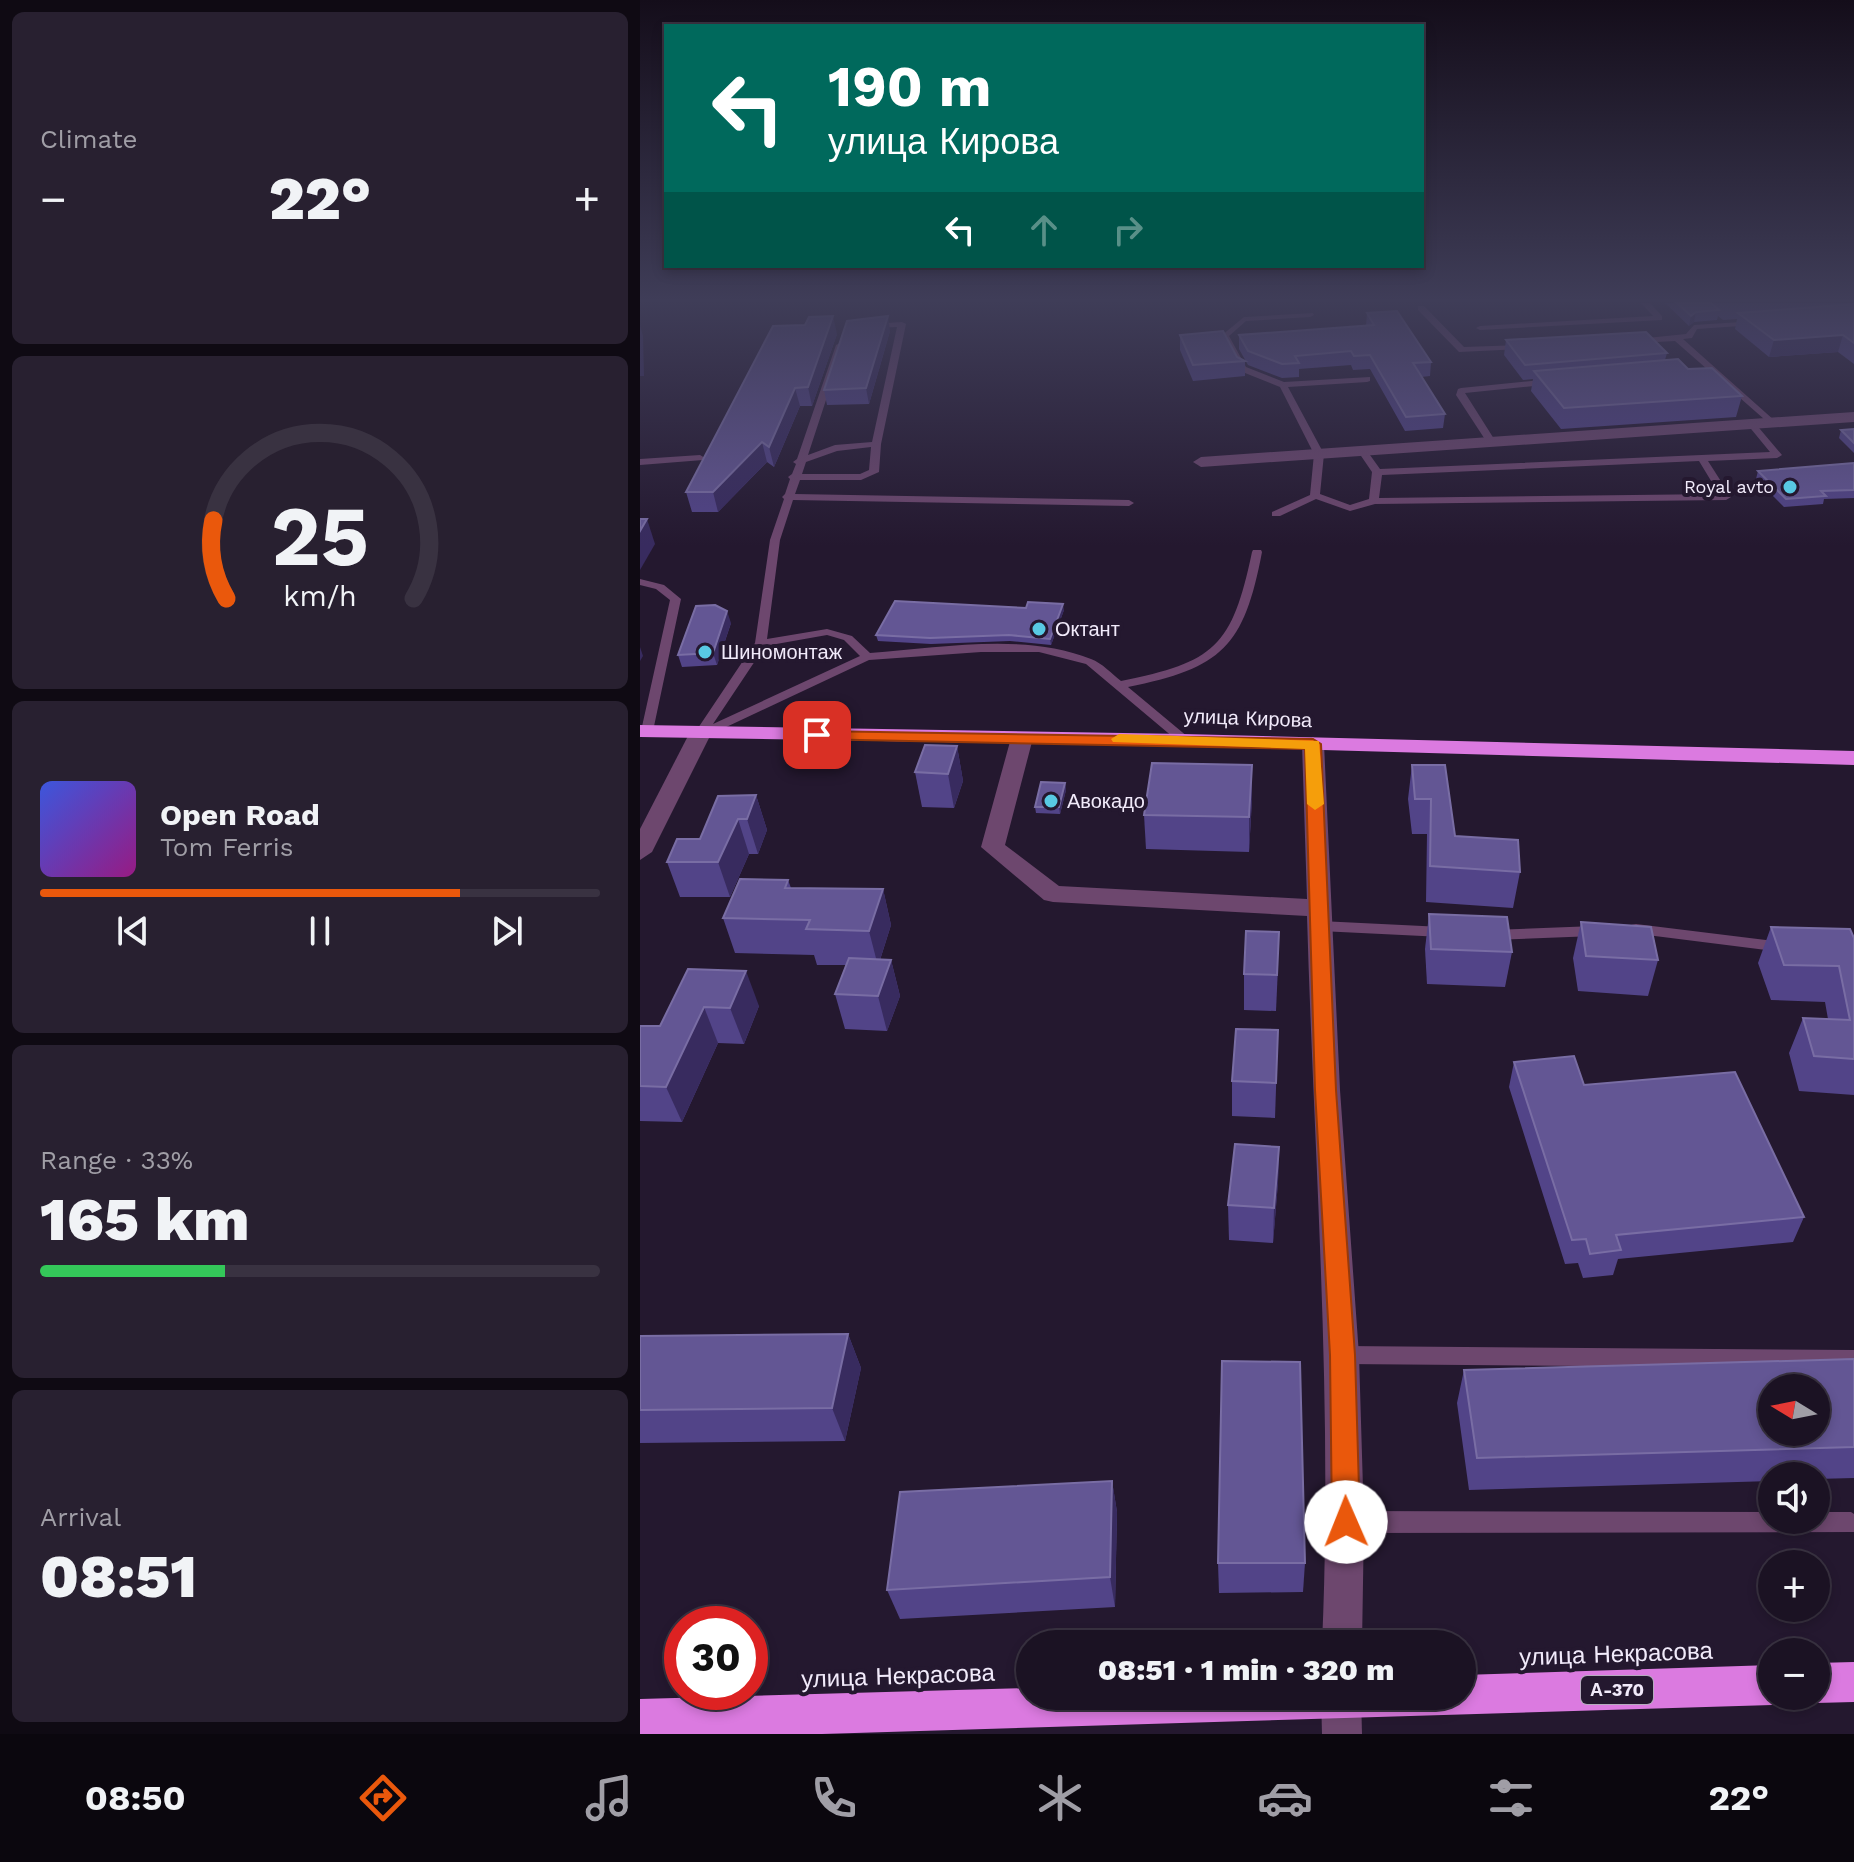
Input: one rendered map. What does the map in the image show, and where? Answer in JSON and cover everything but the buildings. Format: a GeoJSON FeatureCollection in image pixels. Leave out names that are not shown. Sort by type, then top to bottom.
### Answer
{"type":"FeatureCollection","features":[{"type":"Feature","properties":{"kind":"highway","name":"улица Кирова"},"geometry":{"type":"LineString","coordinates":[[644,731],[1184,740],[1854,758]]}},
{"type":"Feature","properties":{"kind":"highway"},"geometry":{"type":"LineString","coordinates":[[1830,1683],[1854,1682]]}},
{"type":"Feature","properties":{"kind":"highway","name":"улица Некрасова"},"geometry":{"type":"LineString","coordinates":[[1476,1695],[1758,1685]]}},
{"type":"Feature","properties":{"kind":"highway","name":"улица Некрасова"},"geometry":{"type":"LineString","coordinates":[[640,1719],[1341,1710]]}},
{"type":"Feature","properties":{"kind":"street"},"geometry":{"type":"LineString","coordinates":[[1201,462],[1854,417]]}},
{"type":"Feature","properties":{"kind":"street"},"geometry":{"type":"LineString","coordinates":[[640,852],[700,734]]}},
{"type":"Feature","properties":{"kind":"street"},"geometry":{"type":"LineString","coordinates":[[1022,738],[993,847],[1053,894],[1319,917]]}},
{"type":"Feature","properties":{"kind":"street"},"geometry":{"type":"LineString","coordinates":[[1313,744],[1342,1355],[1346,1522],[1342,1630]]}},
{"type":"Feature","properties":{"kind":"lane"},"geometry":{"type":"LineString","coordinates":[[700,734],[761,643],[770,564],[793,477],[826,384]]}},
{"type":"Feature","properties":{"kind":"lane"},"geometry":{"type":"LineString","coordinates":[[793,477],[861,477],[874,472],[876,444],[889,384]]}},
{"type":"Feature","properties":{"kind":"lane"},"geometry":{"type":"LineString","coordinates":[[1298,384],[1283,385],[1319,454],[1315,496]]}},
{"type":"Feature","properties":{"kind":"lane"},"geometry":{"type":"LineString","coordinates":[[1491,442],[1460,395],[1461,391],[1540,384]]}},
{"type":"Feature","properties":{"kind":"lane"},"geometry":{"type":"LineString","coordinates":[[1728,384],[1772,423]]}},
{"type":"Feature","properties":{"kind":"lane"},"geometry":{"type":"LineString","coordinates":[[1377,472],[1777,455],[1751,424]]}},
{"type":"Feature","properties":{"kind":"lane"},"geometry":{"type":"LineString","coordinates":[[798,462],[835,448],[876,444]]}},
{"type":"Feature","properties":{"kind":"lane"},"geometry":{"type":"LineString","coordinates":[[1362,450],[1377,472],[1374,501]]}},
{"type":"Feature","properties":{"kind":"lane"},"geometry":{"type":"LineString","coordinates":[[640,462],[700,458]]}},
{"type":"Feature","properties":{"kind":"lane"},"geometry":{"type":"LineString","coordinates":[[1276,514],[1315,496],[1350,508],[1374,501],[1726,497],[1702,458]]}},
{"type":"Feature","properties":{"kind":"lane"},"geometry":{"type":"LineString","coordinates":[[787,497],[1129,503]]}},
{"type":"Feature","properties":{"kind":"lane"},"geometry":{"type":"LineString","coordinates":[[1121,685],[1193,668],[1227,642],[1251,591],[1257,552]]}},
{"type":"Feature","properties":{"kind":"lane"},"geometry":{"type":"LineString","coordinates":[[640,582],[660,587],[676,599],[644,731]]}},
{"type":"Feature","properties":{"kind":"lane"},"geometry":{"type":"LineString","coordinates":[[761,643],[827,632],[848,638],[867,657]]}},
{"type":"Feature","properties":{"kind":"lane"},"geometry":{"type":"LineString","coordinates":[[700,734],[867,657],[981,649],[1039,649],[1090,662],[1184,740]]}},
{"type":"Feature","properties":{"kind":"lane"},"geometry":{"type":"LineString","coordinates":[[1319,917],[1468,934],[1614,929],[1687,933],[1795,949]]}},
{"type":"Feature","properties":{"kind":"lane"},"geometry":{"type":"LineString","coordinates":[[1342,1355],[1854,1359]]}},
{"type":"Feature","properties":{"kind":"lane"},"geometry":{"type":"LineString","coordinates":[[1346,1522],[1851,1523]]}},
{"type":"Feature","properties":{"kind":"slow traffic"},"geometry":{"type":"LineString","coordinates":[[1119,739],[1313,744],[1315,804]]}},
{"type":"Feature","properties":{"kind":"place","name":"Royal avto"},"geometry":{"type":"Point","coordinates":[1790,487]}},
{"type":"Feature","properties":{"kind":"place","name":"Октант"},"geometry":{"type":"Point","coordinates":[1039,629]}},
{"type":"Feature","properties":{"kind":"place","name":"Шиномонтаж"},"geometry":{"type":"Point","coordinates":[705,652]}},
{"type":"Feature","properties":{"kind":"place","name":"Авокадо"},"geometry":{"type":"Point","coordinates":[1051,801]}},
{"type":"Feature","properties":{"kind":"route"},"geometry":{"type":"LineString","coordinates":[[817,735],[1313,744],[1326,1090],[1342,1355],[1346,1522]]}}]}
